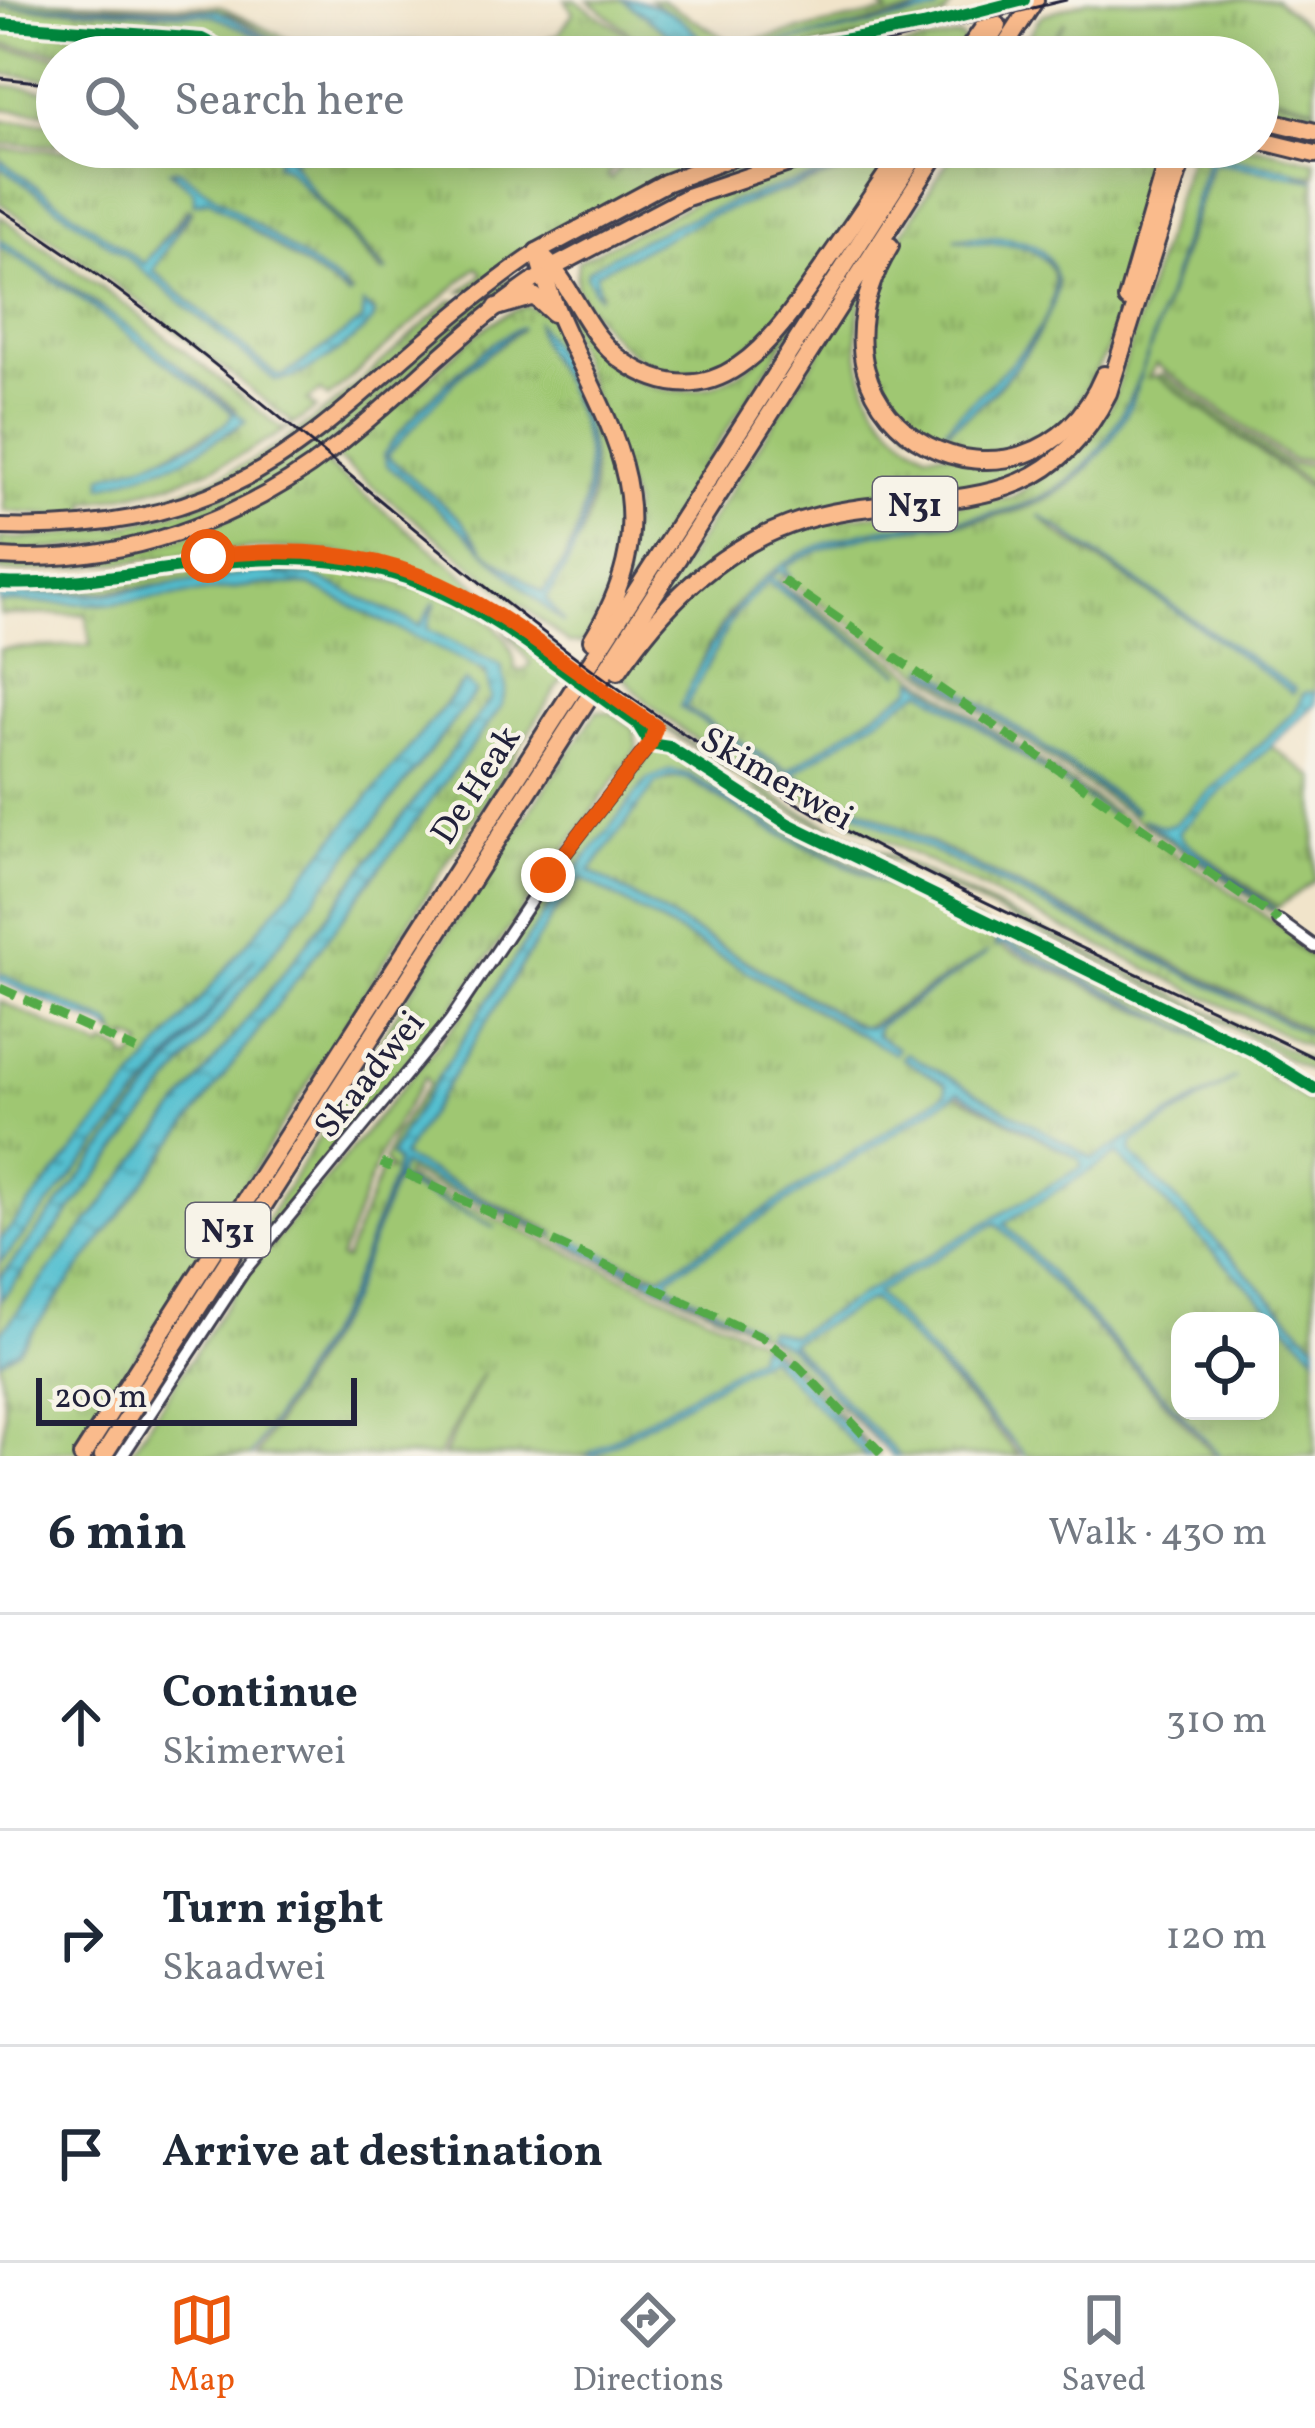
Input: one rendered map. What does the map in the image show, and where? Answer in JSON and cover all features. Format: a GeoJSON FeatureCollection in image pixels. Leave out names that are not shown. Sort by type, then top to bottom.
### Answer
{"type":"FeatureCollection","features":[{"type":"Feature","properties":{"kind":"highway"},"geometry":{"type":"LineString","coordinates":[[978,36],[1003,0]]}},
{"type":"Feature","properties":{"kind":"highway"},"geometry":{"type":"LineString","coordinates":[[992,36],[1015,0]]}},
{"type":"Feature","properties":{"kind":"highway"},"geometry":{"type":"LineString","coordinates":[[1012,36],[1035,0]]}},
{"type":"Feature","properties":{"kind":"highway"},"geometry":{"type":"LineString","coordinates":[[1279,123],[1315,132]]}},
{"type":"Feature","properties":{"kind":"highway"},"geometry":{"type":"LineString","coordinates":[[1279,145],[1315,154]]}},
{"type":"Feature","properties":{"kind":"highway"},"geometry":{"type":"LineString","coordinates":[[704,168],[665,183],[537,253],[590,328],[625,362],[666,381],[724,374],[759,353],[785,325],[891,168]]}},
{"type":"Feature","properties":{"kind":"highway"},"geometry":{"type":"LineString","coordinates":[[548,270],[687,197],[773,168]]}},
{"type":"Feature","properties":{"kind":"highway","name":"De Heak"},"geometry":{"type":"LineString","coordinates":[[103,1456],[908,168]]}},
{"type":"Feature","properties":{"kind":"highway","name":"De Heak"},"geometry":{"type":"LineString","coordinates":[[82,1456],[930,168]]}},
{"type":"Feature","properties":{"kind":"highway","name":"N31"},"geometry":{"type":"LineString","coordinates":[[933,168],[870,285],[860,349],[868,383],[891,418],[924,445],[968,460],[1005,459],[1042,446],[1087,405],[1104,373],[1165,168]]}},
{"type":"Feature","properties":{"kind":"highway","name":"N31"},"geometry":{"type":"LineString","coordinates":[[1160,185],[1161,168]]}},
{"type":"Feature","properties":{"kind":"highway","name":"N31"},"geometry":{"type":"LineString","coordinates":[[531,772],[563,753],[664,609],[732,552],[814,518],[1010,489],[1045,472],[1075,445],[1108,393],[1179,168]]}},
{"type":"Feature","properties":{"kind":"highway","name":"N31"},"geometry":{"type":"LineString","coordinates":[[531,772],[542,724],[613,600],[629,524],[627,478],[617,436],[548,270]]}},
{"type":"Feature","properties":{"kind":"highway","name":"N31"},"geometry":{"type":"LineString","coordinates":[[496,307],[540,298],[578,348]]}},
{"type":"Feature","properties":{"kind":"main road"},"geometry":{"type":"LineString","coordinates":[[0,527],[78,526],[140,517],[184,507],[244,482],[319,435],[483,292],[537,253]]}},
{"type":"Feature","properties":{"kind":"main road"},"geometry":{"type":"LineString","coordinates":[[0,556],[111,550],[192,528],[255,500],[337,446],[496,307],[548,270]]}},
{"type":"Feature","properties":{"kind":"street","name":"Skimerwei"},"geometry":{"type":"LineString","coordinates":[[0,583],[58,583],[262,559],[346,564],[422,583],[470,604],[557,664],[637,723],[650,744],[669,747],[788,824],[1252,1050],[1315,1089]]}},
{"type":"Feature","properties":{"kind":"street","name":"Skaadwei"},"geometry":{"type":"LineString","coordinates":[[122,1456],[243,1272],[440,1034],[548,875],[650,744]]}},
{"type":"Feature","properties":{"kind":"street"},"geometry":{"type":"LineString","coordinates":[[1279,921],[1315,947]]}},
{"type":"Feature","properties":{"kind":"green space"},"geometry":{"type":"Polygon","coordinates":[[[0,0],[220,7],[282,36],[195,8],[0,5],[0,0]]]}},
{"type":"Feature","properties":{"kind":"green space"},"geometry":{"type":"Polygon","coordinates":[[[566,0],[575,0],[629,36],[554,36],[573,13],[566,0]]]}},
{"type":"Feature","properties":{"kind":"green space"},"geometry":{"type":"Polygon","coordinates":[[[588,0],[623,0],[676,36],[634,36],[588,0]]]}},
{"type":"Feature","properties":{"kind":"green space"},"geometry":{"type":"Polygon","coordinates":[[[651,0],[661,0],[721,36],[698,36],[651,0]]]}},
{"type":"Feature","properties":{"kind":"green space"},"geometry":{"type":"Polygon","coordinates":[[[873,0],[934,0],[934,6],[828,33],[936,12],[939,0],[955,0],[943,18],[883,32],[772,36],[888,12],[873,0]]]}},
{"type":"Feature","properties":{"kind":"green space"},"geometry":{"type":"Polygon","coordinates":[[[1090,0],[1275,0],[1315,32],[1315,106],[1279,97],[1279,36],[1055,36],[1065,21],[1055,36],[1028,36],[1042,15],[1090,0]]]}},
{"type":"Feature","properties":{"kind":"green space"},"geometry":{"type":"Polygon","coordinates":[[[0,7],[212,15],[258,36],[0,21],[0,7]]]}},
{"type":"Feature","properties":{"kind":"green space"},"geometry":{"type":"Polygon","coordinates":[[[959,21],[906,36],[878,36],[959,21]]]}},
{"type":"Feature","properties":{"kind":"green space"},"geometry":{"type":"Polygon","coordinates":[[[0,26],[124,36],[36,36],[36,50],[0,44],[0,26]]]}},
{"type":"Feature","properties":{"kind":"green space"},"geometry":{"type":"Polygon","coordinates":[[[0,48],[36,53],[36,78],[0,74],[0,48]]]}},
{"type":"Feature","properties":{"kind":"green space"},"geometry":{"type":"Polygon","coordinates":[[[0,85],[36,89],[36,112],[0,109],[0,85]]]}},
{"type":"Feature","properties":{"kind":"green space"},"geometry":{"type":"Polygon","coordinates":[[[1279,99],[1315,108],[1315,125],[1279,117],[1279,99]]]}},
{"type":"Feature","properties":{"kind":"green space"},"geometry":{"type":"Polygon","coordinates":[[[0,121],[36,122],[36,145],[0,144],[0,121]]]}},
{"type":"Feature","properties":{"kind":"green space"},"geometry":{"type":"Polygon","coordinates":[[[0,149],[36,150],[36,168],[284,168],[382,272],[387,270],[302,180],[297,168],[613,168],[607,176],[611,179],[619,168],[692,168],[582,218],[474,291],[461,292],[483,274],[477,267],[328,398],[321,391],[307,401],[316,408],[289,427],[262,444],[178,481],[86,503],[86,511],[92,511],[86,519],[4,511],[0,246],[74,294],[233,413],[225,425],[103,485],[238,429],[236,409],[96,303],[0,240],[0,216],[130,308],[283,430],[293,423],[136,299],[0,203],[0,166],[129,259],[275,380],[329,357],[374,314],[371,307],[364,309],[363,320],[283,376],[276,375],[153,270],[192,211],[187,208],[144,264],[0,160],[0,149]],[[174,169],[171,173],[195,191],[194,204],[209,200],[348,296],[352,293],[174,169]]]}},
{"type":"Feature","properties":{"kind":"green space"},"geometry":{"type":"Polygon","coordinates":[[[1279,152],[1315,161],[1315,176],[1273,168],[1279,168],[1279,152]]]}},
{"type":"Feature","properties":{"kind":"green space"},"geometry":{"type":"Polygon","coordinates":[[[724,168],[750,168],[694,187],[567,253],[564,248],[685,182],[724,168]]]}},
{"type":"Feature","properties":{"kind":"green space"},"geometry":{"type":"Polygon","coordinates":[[[800,168],[854,168],[886,168],[797,297],[757,339],[714,366],[670,371],[624,347],[576,287],[578,261],[715,192],[800,168]],[[854,168],[739,201],[589,270],[602,295],[593,277],[596,273],[711,215],[854,168]]]}},
{"type":"Feature","properties":{"kind":"green space"},"geometry":{"type":"Polygon","coordinates":[[[944,168],[1153,168],[1108,349],[1068,420],[1012,453],[959,453],[908,428],[869,372],[868,301],[889,254],[944,168]],[[955,239],[1012,244],[1029,250],[1048,266],[1043,254],[1011,240],[955,239]],[[1043,322],[1004,371],[943,432],[975,409],[1032,345],[1043,322]]]}},
{"type":"Feature","properties":{"kind":"green space"},"geometry":{"type":"Polygon","coordinates":[[[1186,168],[1206,168],[1149,351],[1134,390],[1097,453],[1061,486],[1021,505],[838,540],[793,559],[750,590],[728,615],[681,707],[749,752],[889,830],[1315,1037],[1315,1050],[758,775],[669,720],[622,675],[653,628],[727,561],[813,522],[1012,497],[1082,451],[1112,403],[1186,168]]]}},
{"type":"Feature","properties":{"kind":"green space"},"geometry":{"type":"Polygon","coordinates":[[[1210,168],[1246,168],[1315,180],[1315,459],[1293,461],[1156,364],[1148,378],[1163,374],[1291,465],[1315,464],[1315,488],[1157,376],[1315,493],[1315,692],[1303,694],[1296,710],[1175,824],[1163,827],[1142,819],[1277,906],[1183,840],[1179,831],[1269,745],[1315,778],[1315,881],[1271,912],[783,577],[779,581],[1315,950],[1315,957],[1287,942],[1315,960],[1315,1033],[791,773],[922,690],[1112,816],[915,680],[913,689],[788,771],[685,708],[718,639],[767,582],[902,673],[769,579],[830,544],[994,517],[1033,506],[1064,489],[1109,440],[1142,370],[1210,168]],[[1039,515],[1056,532],[1296,690],[1039,515]],[[926,667],[1135,812],[1136,809],[926,667]]]}},
{"type":"Feature","properties":{"kind":"green space"},"geometry":{"type":"Polygon","coordinates":[[[862,224],[688,489],[613,616],[633,505],[556,294],[610,365],[653,387],[692,391],[727,380],[760,357],[816,292],[862,224]]]}},
{"type":"Feature","properties":{"kind":"green space"},"geometry":{"type":"Polygon","coordinates":[[[870,273],[858,325],[862,374],[884,418],[903,436],[926,452],[1034,455],[1115,366],[1083,429],[1021,480],[783,523],[640,631],[870,273]]]}},
{"type":"Feature","properties":{"kind":"green space"},"geometry":{"type":"Polygon","coordinates":[[[511,277],[516,285],[357,422],[259,491],[177,526],[134,537],[90,545],[0,550],[0,538],[101,529],[168,515],[226,494],[325,434],[511,277]]]}},
{"type":"Feature","properties":{"kind":"green space"},"geometry":{"type":"Polygon","coordinates":[[[463,300],[332,414],[246,474],[192,497],[96,518],[101,510],[158,498],[252,460],[331,406],[450,301],[463,300]]]}},
{"type":"Feature","properties":{"kind":"green space"},"geometry":{"type":"Polygon","coordinates":[[[526,306],[547,313],[608,445],[622,519],[618,558],[606,599],[583,643],[569,643],[337,458],[327,465],[558,651],[457,590],[348,554],[268,548],[0,572],[0,563],[59,564],[115,556],[170,542],[222,521],[272,495],[366,431],[494,322],[526,306]],[[537,323],[585,443],[587,469],[580,520],[543,593],[485,552],[560,619],[545,599],[588,517],[593,467],[573,391],[537,323]],[[522,329],[486,349],[446,383],[384,455],[388,466],[483,550],[461,520],[390,461],[387,453],[462,373],[522,329]]]}},
{"type":"Feature","properties":{"kind":"green space"},"geometry":{"type":"Polygon","coordinates":[[[252,565],[363,575],[448,598],[483,616],[506,640],[515,670],[524,671],[530,663],[504,629],[564,676],[77,1451],[9,1456],[0,1451],[5,1415],[0,1361],[18,1350],[501,707],[506,688],[501,666],[426,629],[436,603],[421,626],[314,576],[267,572],[108,591],[0,595],[0,589],[68,588],[252,565]]]}},
{"type":"Feature","properties":{"kind":"green space"},"geometry":{"type":"Polygon","coordinates":[[[267,584],[309,585],[474,665],[491,681],[491,699],[307,943],[0,1334],[0,1301],[476,692],[460,685],[256,938],[0,1240],[0,1001],[102,1049],[106,1044],[123,1051],[125,1059],[131,1059],[143,1045],[112,1034],[111,1024],[0,974],[0,649],[91,645],[86,614],[0,615],[0,602],[109,604],[267,584]]]}},
{"type":"Feature","properties":{"kind":"green space"},"geometry":{"type":"Polygon","coordinates":[[[622,699],[786,804],[1315,1063],[1315,1074],[1230,1026],[775,803],[622,699]]]}},
{"type":"Feature","properties":{"kind":"green space"},"geometry":{"type":"Polygon","coordinates":[[[597,711],[612,713],[634,728],[637,748],[429,1041],[232,1275],[442,942],[597,711]]]}},
{"type":"Feature","properties":{"kind":"green space"},"geometry":{"type":"Polygon","coordinates":[[[653,750],[668,751],[824,846],[1236,1048],[1315,1094],[1315,1099],[1274,1073],[1269,1077],[1315,1106],[1315,1344],[1131,1153],[1131,1143],[1236,1077],[1093,1159],[903,1059],[946,1084],[946,1093],[662,1276],[567,1241],[758,1329],[669,1285],[669,1277],[953,1093],[1080,1159],[1084,1163],[1078,1171],[790,1336],[768,1330],[766,1334],[790,1348],[892,1456],[765,1336],[406,1172],[405,1177],[762,1341],[798,1370],[880,1456],[760,1345],[757,1356],[590,1456],[443,1456],[483,1373],[438,1456],[256,1456],[349,1302],[395,1181],[496,1227],[397,1178],[402,1165],[557,1233],[401,1157],[553,915],[582,878],[852,1031],[898,1049],[876,1035],[877,1027],[988,952],[863,1028],[590,871],[656,783],[682,776],[777,833],[986,932],[779,830],[684,773],[648,779],[539,921],[401,1135],[391,1155],[397,1162],[394,1176],[346,1300],[251,1456],[128,1456],[241,1282],[459,1019],[532,906],[653,750]],[[997,936],[994,944],[1240,1056],[1227,1048],[997,936]],[[425,1077],[384,1144],[340,1259],[345,1260],[381,1171],[391,1170],[384,1161],[393,1137],[429,1083],[425,1077]]]}},
{"type":"Feature","properties":{"kind":"green space"},"geometry":{"type":"Polygon","coordinates":[[[300,902],[0,1278],[0,1263],[7,1254],[300,902]]]}},
{"type":"Feature","properties":{"kind":"green space"},"geometry":{"type":"Polygon","coordinates":[[[1117,1154],[1273,1312],[1171,1312],[1171,1403],[1004,1224],[1008,1216],[1117,1154]]]}},
{"type":"Feature","properties":{"kind":"green space"},"geometry":{"type":"Polygon","coordinates":[[[996,1223],[1171,1409],[1171,1420],[1181,1420],[1215,1456],[1026,1456],[876,1296],[878,1290],[996,1223]]]}},
{"type":"Feature","properties":{"kind":"green space"},"geometry":{"type":"Polygon","coordinates":[[[865,1298],[880,1306],[1020,1456],[899,1456],[790,1343],[865,1298]]]}},
{"type":"Feature","properties":{"kind":"green space"},"geometry":{"type":"Polygon","coordinates":[[[1279,1318],[1315,1354],[1315,1456],[1220,1456],[1186,1420],[1279,1420],[1279,1318]]]}},
{"type":"Feature","properties":{"kind":"green space"},"geometry":{"type":"Polygon","coordinates":[[[765,1356],[866,1456],[593,1456],[765,1356]]]}},
{"type":"Feature","properties":{"kind":"water"},"geometry":{"type":"Polygon","coordinates":[[[623,0],[648,3],[671,13],[698,36],[671,36],[623,0]]]}},
{"type":"Feature","properties":{"kind":"water"},"geometry":{"type":"Polygon","coordinates":[[[939,0],[937,12],[876,24],[923,9],[939,0]]]}},
{"type":"Feature","properties":{"kind":"water"},"geometry":{"type":"Polygon","coordinates":[[[0,5],[218,11],[265,36],[212,15],[0,5]]]}},
{"type":"Feature","properties":{"kind":"water"},"geometry":{"type":"Polygon","coordinates":[[[0,160],[144,264],[190,209],[153,271],[276,375],[284,376],[363,320],[363,304],[375,314],[372,322],[311,368],[275,380],[129,259],[0,166],[0,160]]]}},
{"type":"Feature","properties":{"kind":"water"},"geometry":{"type":"Polygon","coordinates":[[[1279,167],[1315,180],[1246,168],[1279,167]]]}},
{"type":"Feature","properties":{"kind":"water"},"geometry":{"type":"Polygon","coordinates":[[[296,168],[319,200],[387,273],[287,169],[296,168]]]}},
{"type":"Feature","properties":{"kind":"water"},"geometry":{"type":"Polygon","coordinates":[[[848,168],[712,215],[596,273],[599,298],[586,276],[619,252],[682,221],[848,168]]]}},
{"type":"Feature","properties":{"kind":"water"},"geometry":{"type":"Polygon","coordinates":[[[1206,168],[1210,168],[1164,306],[1197,193],[1206,168]]]}},
{"type":"Feature","properties":{"kind":"water"},"geometry":{"type":"Polygon","coordinates":[[[178,170],[351,296],[209,200],[194,204],[194,191],[170,171],[178,170]]]}},
{"type":"Feature","properties":{"kind":"water"},"geometry":{"type":"Polygon","coordinates":[[[955,239],[1012,239],[1044,253],[1050,266],[1020,246],[955,239]]]}},
{"type":"Feature","properties":{"kind":"water"},"geometry":{"type":"Polygon","coordinates":[[[0,240],[139,334],[246,421],[183,460],[103,486],[103,476],[195,443],[225,424],[233,413],[74,294],[0,246],[0,240]]]}},
{"type":"Feature","properties":{"kind":"water"},"geometry":{"type":"Polygon","coordinates":[[[537,323],[575,393],[591,461],[582,529],[546,599],[564,623],[484,551],[543,593],[572,546],[581,520],[587,468],[578,415],[543,347],[537,323]]]}},
{"type":"Feature","properties":{"kind":"water"},"geometry":{"type":"Polygon","coordinates":[[[1041,325],[1005,378],[943,432],[1027,345],[1041,325]]]}},
{"type":"Feature","properties":{"kind":"water"},"geometry":{"type":"Polygon","coordinates":[[[522,327],[462,373],[387,456],[461,520],[484,551],[388,466],[384,455],[447,383],[489,347],[522,327]]]}},
{"type":"Feature","properties":{"kind":"water"},"geometry":{"type":"Polygon","coordinates":[[[1150,349],[1130,407],[1098,456],[1062,489],[1021,508],[977,518],[882,533],[833,545],[785,567],[790,577],[779,571],[770,578],[901,674],[767,582],[734,616],[685,708],[788,771],[912,689],[915,679],[1113,816],[922,690],[792,774],[1315,1037],[889,830],[749,752],[680,707],[726,622],[779,567],[848,536],[997,513],[1064,485],[1104,443],[1150,349]]]}},
{"type":"Feature","properties":{"kind":"water"},"geometry":{"type":"Polygon","coordinates":[[[1039,515],[1296,689],[1293,693],[1039,515]]]}},
{"type":"Feature","properties":{"kind":"water"},"geometry":{"type":"Polygon","coordinates":[[[253,573],[314,576],[420,626],[435,601],[427,629],[501,666],[506,688],[501,707],[18,1350],[0,1361],[0,1334],[307,943],[491,699],[486,672],[309,585],[267,584],[109,604],[0,602],[0,595],[107,594],[253,573]]]}},
{"type":"Feature","properties":{"kind":"water"},"geometry":{"type":"Polygon","coordinates":[[[927,666],[1136,810],[1134,813],[925,669],[927,666]]]}},
{"type":"Feature","properties":{"kind":"water"},"geometry":{"type":"Polygon","coordinates":[[[465,681],[476,692],[0,1301],[0,1278],[255,957],[0,1263],[0,1240],[465,681]]]}},
{"type":"Feature","properties":{"kind":"water"},"geometry":{"type":"Polygon","coordinates":[[[1315,692],[1315,704],[1179,831],[1183,840],[1275,910],[1142,819],[1163,827],[1175,824],[1296,710],[1304,693],[1315,692]]]}},
{"type":"Feature","properties":{"kind":"water"},"geometry":{"type":"Polygon","coordinates":[[[671,770],[690,775],[779,830],[987,931],[777,833],[689,779],[673,776],[656,783],[590,871],[857,1026],[869,1028],[989,952],[877,1027],[876,1035],[898,1049],[895,1054],[582,878],[553,915],[402,1157],[556,1236],[402,1165],[397,1178],[496,1228],[395,1181],[349,1302],[251,1456],[346,1300],[394,1176],[397,1162],[391,1155],[401,1135],[556,895],[648,779],[671,770]]]}},
{"type":"Feature","properties":{"kind":"water"},"geometry":{"type":"Polygon","coordinates":[[[996,936],[1226,1048],[1003,944],[997,947],[996,936]]]}},
{"type":"Feature","properties":{"kind":"water"},"geometry":{"type":"Polygon","coordinates":[[[0,974],[111,1024],[115,1032],[0,981],[0,974]]]}},
{"type":"Feature","properties":{"kind":"water"},"geometry":{"type":"Polygon","coordinates":[[[906,1053],[1093,1159],[1236,1077],[1132,1143],[1131,1153],[1315,1344],[1315,1354],[1279,1318],[1279,1312],[1273,1312],[1117,1154],[1004,1223],[1171,1405],[996,1223],[876,1293],[1026,1456],[872,1299],[790,1343],[899,1456],[892,1456],[790,1348],[765,1334],[767,1329],[791,1336],[1082,1167],[1080,1159],[959,1092],[669,1277],[669,1285],[758,1329],[566,1242],[568,1237],[645,1274],[662,1276],[946,1093],[946,1084],[902,1058],[906,1053]]]}},
{"type":"Feature","properties":{"kind":"water"},"geometry":{"type":"Polygon","coordinates":[[[760,1344],[783,1361],[874,1456],[866,1456],[768,1356],[593,1456],[588,1454],[757,1356],[760,1344]]]}},
{"type":"Feature","properties":{"kind":"railway"},"geometry":{"type":"LineString","coordinates":[[916,36],[1066,0]]}},
{"type":"Feature","properties":{"kind":"railway"},"geometry":{"type":"LineString","coordinates":[[0,78],[36,82]]}},
{"type":"Feature","properties":{"kind":"railway"},"geometry":{"type":"LineString","coordinates":[[0,209],[170,329],[577,658],[739,769],[899,859],[1315,1058]]}},
{"type":"Feature","properties":{"kind":"marked path"},"geometry":{"type":"LineString","coordinates":[[782,580],[1279,921]]}},
{"type":"Feature","properties":{"kind":"marked path"},"geometry":{"type":"LineString","coordinates":[[0,988],[136,1050]]}},
{"type":"Feature","properties":{"kind":"marked path"},"geometry":{"type":"LineString","coordinates":[[381,1163],[391,1167]]}},
{"type":"Feature","properties":{"kind":"marked path"},"geometry":{"type":"LineString","coordinates":[[406,1174],[761,1337],[798,1366],[884,1456]]}},
{"type":"Feature","properties":{"kind":"cycle path"},"geometry":{"type":"LineString","coordinates":[[865,36],[1024,0]]}},
{"type":"Feature","properties":{"kind":"cycle path"},"geometry":{"type":"LineString","coordinates":[[0,24],[162,36]]}},
{"type":"Feature","properties":{"kind":"cycle path"},"geometry":{"type":"LineString","coordinates":[[0,583],[59,582],[236,561],[302,559],[409,579],[498,624],[637,723],[650,744],[669,747],[788,824],[1252,1050],[1315,1089]]}},
{"type":"Feature","properties":{"kind":"route"},"geometry":{"type":"LineString","coordinates":[[208,556],[311,551],[378,561],[436,579],[488,604],[617,704],[656,727],[650,744],[548,875]]}}]}
